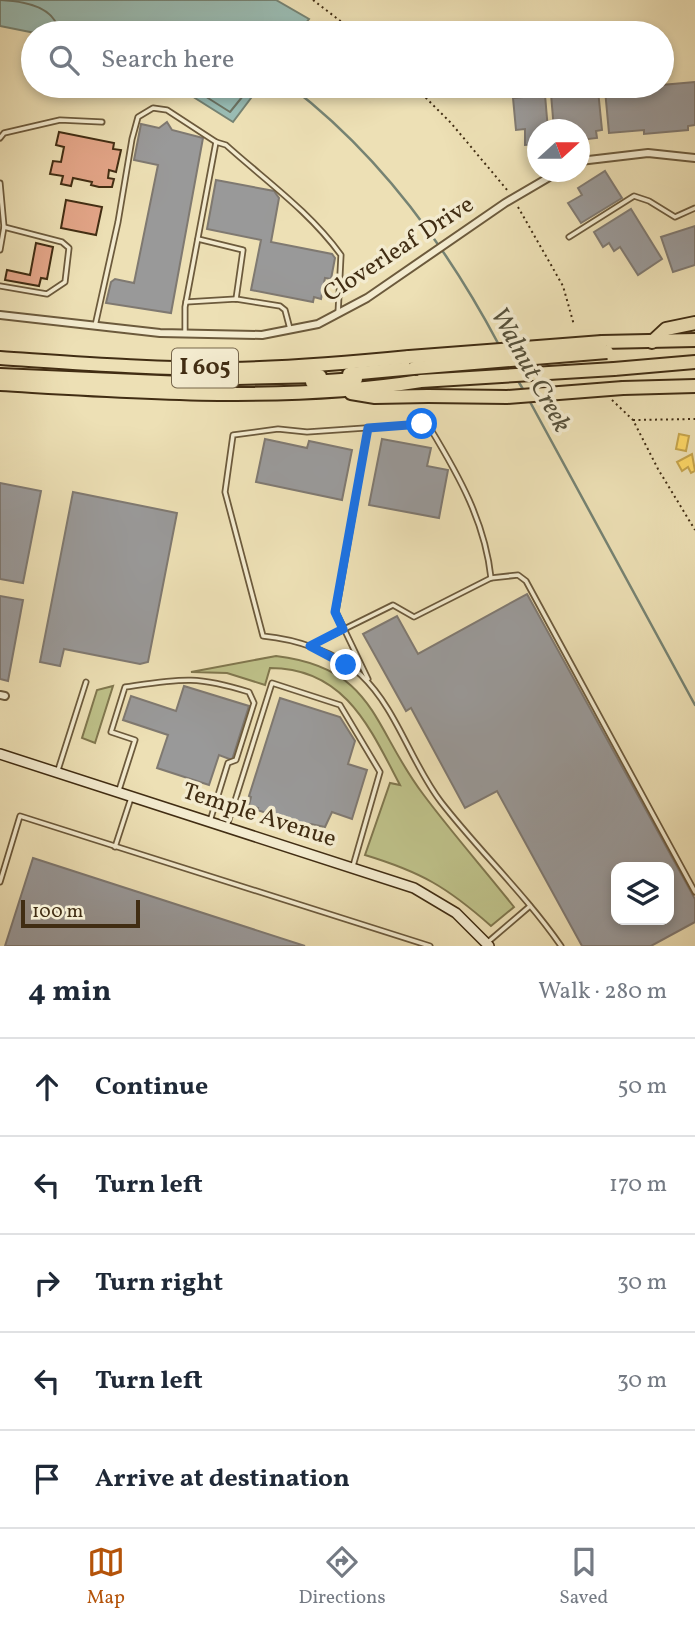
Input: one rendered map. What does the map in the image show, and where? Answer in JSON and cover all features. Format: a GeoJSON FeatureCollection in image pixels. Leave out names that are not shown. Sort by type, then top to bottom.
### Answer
{"type":"FeatureCollection","features":[{"type":"Feature","properties":{"kind":"highway"},"geometry":{"type":"LineString","coordinates":[[652,342],[666,329],[695,323]]}},
{"type":"Feature","properties":{"kind":"highway","name":"I 605"},"geometry":{"type":"LineString","coordinates":[[0,358],[229,369],[412,363],[626,343],[695,340]]}},
{"type":"Feature","properties":{"kind":"highway","name":"I 605"},"geometry":{"type":"LineString","coordinates":[[0,384],[145,393],[333,390],[695,362]]}},
{"type":"Feature","properties":{"kind":"highway"},"geometry":{"type":"LineString","coordinates":[[0,369],[192,379],[341,375],[412,363]]}},
{"type":"Feature","properties":{"kind":"highway"},"geometry":{"type":"LineString","coordinates":[[0,375],[227,385],[408,375],[419,382]]}},
{"type":"Feature","properties":{"kind":"highway"},"geometry":{"type":"LineString","coordinates":[[333,390],[375,397],[507,397],[695,384]]}},
{"type":"Feature","properties":{"kind":"main road","name":"Temple Avenue"},"geometry":{"type":"LineString","coordinates":[[0,754],[353,866],[414,888],[456,914],[487,945]]}},
{"type":"Feature","properties":{"kind":"street"},"geometry":{"type":"LineString","coordinates":[[590,160],[648,153],[695,158]]}},
{"type":"Feature","properties":{"kind":"street","name":"Cloverleaf Drive"},"geometry":{"type":"LineString","coordinates":[[0,315],[185,334],[262,335],[291,331],[338,315],[367,299],[505,203],[541,182]]}},
{"type":"Feature","properties":{"kind":"lane"},"geometry":{"type":"LineString","coordinates":[[95,326],[138,117],[153,108],[167,110],[216,142],[226,145],[302,210],[341,255],[338,315]]}},
{"type":"Feature","properties":{"kind":"lane"},"geometry":{"type":"LineString","coordinates":[[0,138],[4,134],[60,120],[102,122]]}},
{"type":"Feature","properties":{"kind":"lane"},"geometry":{"type":"LineString","coordinates":[[185,334],[186,302],[216,142]]}},
{"type":"Feature","properties":{"kind":"lane"},"geometry":{"type":"LineString","coordinates":[[0,183],[4,227],[0,248]]}},
{"type":"Feature","properties":{"kind":"lane"},"geometry":{"type":"LineString","coordinates":[[569,237],[634,197],[649,201],[675,217],[695,208]]}},
{"type":"Feature","properties":{"kind":"lane"},"geometry":{"type":"LineString","coordinates":[[0,286],[47,294],[65,282],[70,257],[69,248],[62,242],[4,227]]}},
{"type":"Feature","properties":{"kind":"lane"},"geometry":{"type":"LineString","coordinates":[[198,239],[243,250],[236,299]]}},
{"type":"Feature","properties":{"kind":"lane"},"geometry":{"type":"LineString","coordinates":[[186,302],[236,299],[280,306],[285,310],[291,331]]}},
{"type":"Feature","properties":{"kind":"lane"},"geometry":{"type":"LineString","coordinates":[[370,685],[359,673],[310,646],[263,636],[225,492],[233,435],[241,432],[422,424],[430,428],[465,485],[482,530],[491,578]]}},
{"type":"Feature","properties":{"kind":"lane"},"geometry":{"type":"LineString","coordinates":[[368,428],[335,612],[370,685],[440,801],[531,905],[561,946]]}},
{"type":"Feature","properties":{"kind":"lane"},"geometry":{"type":"LineString","coordinates":[[310,646],[394,605],[414,617],[491,578],[518,575],[526,581],[695,892]]}},
{"type":"Feature","properties":{"kind":"lane"},"geometry":{"type":"LineString","coordinates":[[118,792],[135,740],[111,732],[125,688],[184,678],[212,681],[249,692],[254,703],[236,760],[228,764],[210,821]]}},
{"type":"Feature","properties":{"kind":"lane"},"geometry":{"type":"LineString","coordinates":[[58,772],[86,682]]}},
{"type":"Feature","properties":{"kind":"lane"},"geometry":{"type":"LineString","coordinates":[[227,826],[272,683],[340,705],[380,772],[353,866]]}},
{"type":"Feature","properties":{"kind":"lane"},"geometry":{"type":"LineString","coordinates":[[116,846],[132,796]]}},
{"type":"Feature","properties":{"kind":"lane"},"geometry":{"type":"LineString","coordinates":[[0,882],[20,817],[430,946]]}},
{"type":"Feature","properties":{"kind":"lane"},"geometry":{"type":"LineString","coordinates":[[487,945],[531,905]]}},
{"type":"Feature","properties":{"kind":"path"},"geometry":{"type":"LineString","coordinates":[[313,0],[340,21]]}},
{"type":"Feature","properties":{"kind":"path"},"geometry":{"type":"LineString","coordinates":[[426,98],[451,123],[508,191]]}},
{"type":"Feature","properties":{"kind":"path"},"geometry":{"type":"LineString","coordinates":[[518,207],[563,286],[574,325]]}},
{"type":"Feature","properties":{"kind":"path"},"geometry":{"type":"LineString","coordinates":[[612,400],[633,420],[658,469],[695,530]]}},
{"type":"Feature","properties":{"kind":"path"},"geometry":{"type":"LineString","coordinates":[[633,420],[695,419]]}},
{"type":"Feature","properties":{"kind":"green space"},"geometry":{"type":"Polygon","coordinates":[[[276,656],[309,663],[334,673],[353,687],[368,704],[423,794],[514,907],[491,926],[461,901],[432,882],[365,855],[390,783],[400,785],[365,723],[352,705],[336,690],[318,678],[296,671],[270,668],[265,685],[227,673],[191,672],[276,656]]]}},
{"type":"Feature","properties":{"kind":"green space"},"geometry":{"type":"Polygon","coordinates":[[[113,686],[95,743],[82,738],[97,690],[113,686]]]}},
{"type":"Feature","properties":{"kind":"water"},"geometry":{"type":"Polygon","coordinates":[[[0,0],[276,0],[309,19],[21,21],[21,30],[0,26],[0,0]]]}},
{"type":"Feature","properties":{"kind":"water"},"geometry":{"type":"Polygon","coordinates":[[[195,98],[251,98],[233,122],[195,98]]]}},
{"type":"Feature","properties":{"kind":"building: Homes"},"geometry":{"type":"Polygon","coordinates":[[[679,434],[689,436],[686,451],[676,449],[679,434]]]}},
{"type":"Feature","properties":{"kind":"building: Homes"},"geometry":{"type":"Polygon","coordinates":[[[692,454],[695,471],[691,473],[688,467],[682,471],[677,462],[692,454]]]}},
{"type":"Feature","properties":{"kind":"building: Industry"},"geometry":{"type":"Polygon","coordinates":[[[695,82],[695,125],[688,126],[688,130],[644,134],[644,130],[609,133],[606,98],[674,98],[674,84],[695,82]]]}},
{"type":"Feature","properties":{"kind":"building: Industry"},"geometry":{"type":"Polygon","coordinates":[[[513,98],[545,98],[547,119],[527,119],[525,145],[525,129],[516,130],[513,98]]]}},
{"type":"Feature","properties":{"kind":"building: Industry"},"geometry":{"type":"Polygon","coordinates":[[[551,98],[599,98],[602,130],[596,131],[597,138],[590,139],[590,119],[553,119],[551,98]]]}},
{"type":"Feature","properties":{"kind":"building: Industry"},"geometry":{"type":"Polygon","coordinates":[[[167,122],[172,130],[203,138],[171,313],[106,303],[111,282],[115,279],[134,283],[158,165],[134,160],[141,124],[159,128],[167,122]]]}},
{"type":"Feature","properties":{"kind":"building: Industry"},"geometry":{"type":"Polygon","coordinates":[[[605,171],[622,198],[581,223],[568,203],[582,195],[578,188],[605,171]]]}},
{"type":"Feature","properties":{"kind":"building: Industry"},"geometry":{"type":"Polygon","coordinates":[[[216,180],[274,191],[279,198],[271,242],[332,254],[335,258],[331,279],[325,278],[321,299],[314,297],[313,302],[251,290],[261,240],[207,229],[216,180]]]}},
{"type":"Feature","properties":{"kind":"building: Industry"},"geometry":{"type":"Polygon","coordinates":[[[631,209],[662,259],[638,275],[620,247],[614,251],[609,243],[603,247],[594,232],[631,209]]]}},
{"type":"Feature","properties":{"kind":"building: Industry"},"geometry":{"type":"Polygon","coordinates":[[[695,226],[695,265],[673,272],[661,237],[695,226]]]}},
{"type":"Feature","properties":{"kind":"building: Industry"},"geometry":{"type":"Polygon","coordinates":[[[265,439],[307,448],[309,441],[352,450],[342,500],[256,482],[265,439]]]}},
{"type":"Feature","properties":{"kind":"building: Industry"},"geometry":{"type":"Polygon","coordinates":[[[382,439],[431,448],[427,466],[448,470],[439,518],[369,505],[382,439]]]}},
{"type":"Feature","properties":{"kind":"building: Industry"},"geometry":{"type":"Polygon","coordinates":[[[0,483],[41,491],[23,583],[0,579],[0,483]]]}},
{"type":"Feature","properties":{"kind":"building: Industry"},"geometry":{"type":"Polygon","coordinates":[[[73,492],[177,513],[148,662],[140,664],[64,649],[60,666],[40,662],[73,492]]]}},
{"type":"Feature","properties":{"kind":"building: Industry"},"geometry":{"type":"Polygon","coordinates":[[[527,594],[695,899],[695,922],[651,946],[582,946],[497,791],[465,808],[411,708],[406,711],[363,634],[397,616],[418,654],[527,594]]]}},
{"type":"Feature","properties":{"kind":"building: Industry"},"geometry":{"type":"Polygon","coordinates":[[[0,596],[23,600],[8,681],[0,679],[0,596]]]}},
{"type":"Feature","properties":{"kind":"building: Industry"},"geometry":{"type":"Polygon","coordinates":[[[184,686],[249,706],[232,760],[219,755],[209,785],[157,768],[168,735],[123,720],[131,696],[176,711],[184,686]]]}},
{"type":"Feature","properties":{"kind":"building: Industry"},"geometry":{"type":"Polygon","coordinates":[[[280,698],[340,717],[355,741],[348,764],[367,770],[352,819],[332,812],[325,827],[310,824],[309,827],[249,805],[249,796],[280,698]]]}},
{"type":"Feature","properties":{"kind":"building: Industry"},"geometry":{"type":"Polygon","coordinates":[[[33,858],[305,946],[5,946],[33,858]]]}},
{"type":"Feature","properties":{"kind":"building: Other"},"geometry":{"type":"Polygon","coordinates":[[[59,132],[114,143],[113,149],[121,150],[116,172],[109,170],[108,178],[114,179],[112,187],[99,187],[91,185],[92,182],[73,178],[71,186],[61,184],[63,176],[50,174],[53,161],[61,162],[64,147],[56,145],[59,132]]]}},
{"type":"Feature","properties":{"kind":"building: Other"},"geometry":{"type":"Polygon","coordinates":[[[66,200],[102,207],[96,235],[61,228],[66,200]]]}},
{"type":"Feature","properties":{"kind":"building: Other"},"geometry":{"type":"Polygon","coordinates":[[[36,243],[53,247],[47,279],[41,278],[39,286],[5,280],[7,270],[30,275],[36,243]]]}},
{"type":"Feature","properties":{"kind":"waterway","name":"Walnut Creek"},"geometry":{"type":"LineString","coordinates":[[305,98],[353,142],[408,204],[457,272],[499,345]]}},
{"type":"Feature","properties":{"kind":"waterway","name":"Walnut Creek"},"geometry":{"type":"LineString","coordinates":[[517,379],[524,391]]}},
{"type":"Feature","properties":{"kind":"waterway","name":"Walnut Creek"},"geometry":{"type":"LineString","coordinates":[[529,400],[695,705]]}},
{"type":"Feature","properties":{"kind":"route"},"geometry":{"type":"LineString","coordinates":[[346,665],[310,646],[343,629],[335,612],[368,428],[422,424]]}}]}
